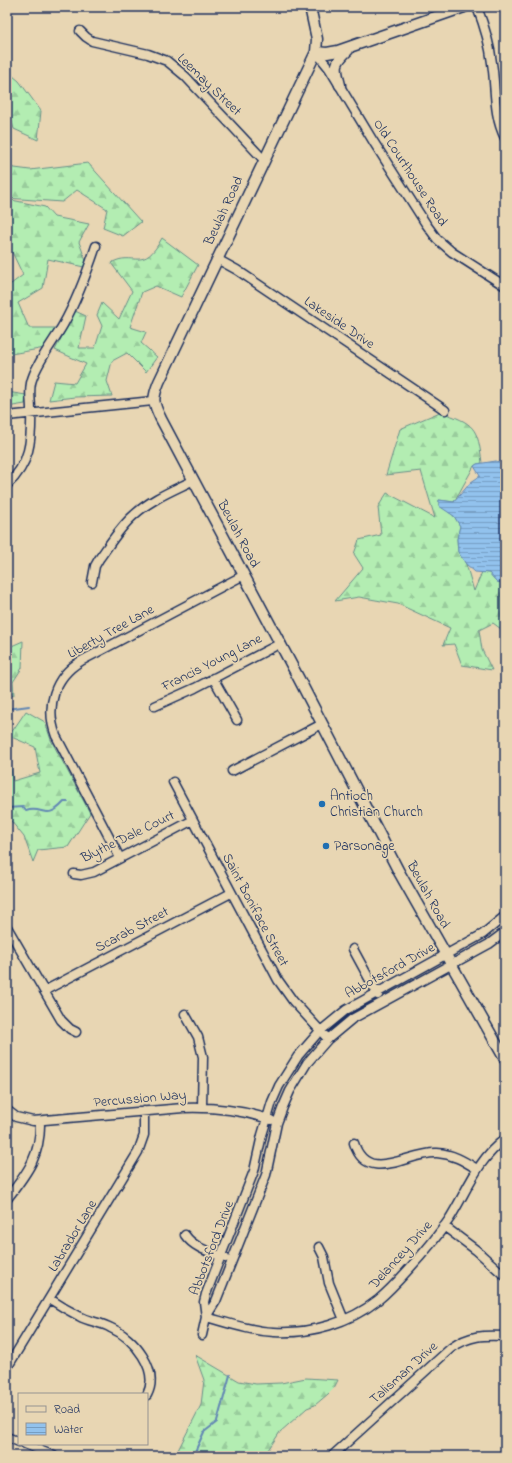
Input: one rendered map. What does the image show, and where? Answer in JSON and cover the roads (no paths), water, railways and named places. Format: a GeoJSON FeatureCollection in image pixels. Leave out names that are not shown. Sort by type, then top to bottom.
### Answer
{"type":"FeatureCollection","features":[{"type":"Feature","properties":{"kind":"main road","name":"Beulah Road"},"geometry":{"type":"LineString","coordinates":[[310,7],[316,36],[316,52],[159,382],[153,401],[281,643],[399,872],[505,1059]]}},
{"type":"Feature","properties":{"kind":"main road"},"geometry":{"type":"LineString","coordinates":[[316,52],[329,53],[351,47],[464,7]]}},
{"type":"Feature","properties":{"kind":"main road"},"geometry":{"type":"LineString","coordinates":[[340,85],[336,69],[337,63],[339,58],[351,47]]}},
{"type":"Feature","properties":{"kind":"street"},"geometry":{"type":"LineString","coordinates":[[478,7],[491,53],[497,115],[505,138]]}},
{"type":"Feature","properties":{"kind":"street","name":"Leemay Street"},"geometry":{"type":"LineString","coordinates":[[80,31],[92,41],[148,54],[172,64],[264,160]]}},
{"type":"Feature","properties":{"kind":"street","name":"Old Courthouse Road"},"geometry":{"type":"LineString","coordinates":[[316,52],[327,64],[373,141],[437,239],[452,252],[505,286]]}},
{"type":"Feature","properties":{"kind":"street"},"geometry":{"type":"LineString","coordinates":[[7,486],[20,472],[27,457],[31,436],[30,394],[32,381],[66,319],[96,246]]}},
{"type":"Feature","properties":{"kind":"street","name":"Lakeside Drive"},"geometry":{"type":"LineString","coordinates":[[217,259],[236,270],[445,410]]}},
{"type":"Feature","properties":{"kind":"street"},"geometry":{"type":"LineString","coordinates":[[7,416],[153,401]]}},
{"type":"Feature","properties":{"kind":"street"},"geometry":{"type":"LineString","coordinates":[[92,582],[95,566],[99,559],[129,520],[152,502],[194,480]]}},
{"type":"Feature","properties":{"kind":"street","name":"Liberty Tree Lane"},"geometry":{"type":"LineString","coordinates":[[120,858],[56,736],[51,718],[51,708],[55,690],[65,674],[78,663],[244,575]]}},
{"type":"Feature","properties":{"kind":"street","name":"Francis Young Lane"},"geometry":{"type":"LineString","coordinates":[[155,706],[214,678],[281,643]]}},
{"type":"Feature","properties":{"kind":"street"},"geometry":{"type":"LineString","coordinates":[[214,678],[237,720]]}},
{"type":"Feature","properties":{"kind":"street"},"geometry":{"type":"LineString","coordinates":[[232,771],[322,724]]}},
{"type":"Feature","properties":{"kind":"street","name":"Saint Boniface Street"},"geometry":{"type":"LineString","coordinates":[[173,782],[283,989],[328,1039]]}},
{"type":"Feature","properties":{"kind":"street","name":"Blythe Dale Court"},"geometry":{"type":"LineString","coordinates":[[74,874],[89,874],[193,820]]}},
{"type":"Feature","properties":{"kind":"street","name":"Scarab Street"},"geometry":{"type":"LineString","coordinates":[[44,991],[231,892]]}},
{"type":"Feature","properties":{"kind":"street","name":"Abbotsford Drive"},"geometry":{"type":"LineString","coordinates":[[206,1317],[204,1308],[205,1298],[254,1171],[266,1119],[272,1102],[288,1070],[298,1056],[320,1031],[346,1010],[483,934],[505,916]]}},
{"type":"Feature","properties":{"kind":"street"},"geometry":{"type":"LineString","coordinates":[[7,927],[61,1020],[65,1025],[76,1032]]}},
{"type":"Feature","properties":{"kind":"street","name":"Abbotsford Drive"},"geometry":{"type":"LineString","coordinates":[[206,1317],[216,1301],[266,1175],[277,1123],[283,1106],[298,1076],[314,1054],[328,1039],[352,1019],[490,944],[505,932]]}},
{"type":"Feature","properties":{"kind":"street"},"geometry":{"type":"LineString","coordinates":[[353,949],[382,1002]]}},
{"type":"Feature","properties":{"kind":"street"},"geometry":{"type":"LineString","coordinates":[[185,1014],[198,1037],[203,1057],[202,1107]]}},
{"type":"Feature","properties":{"kind":"street","name":"Percussion Way"},"geometry":{"type":"LineString","coordinates":[[7,1110],[16,1117],[25,1120],[40,1121],[202,1107],[227,1110],[277,1123]]}},
{"type":"Feature","properties":{"kind":"street","name":"Labrador Lane"},"geometry":{"type":"LineString","coordinates":[[7,1368],[138,1152],[144,1135],[144,1111]]}},
{"type":"Feature","properties":{"kind":"street"},"geometry":{"type":"LineString","coordinates":[[7,1199],[26,1174],[36,1155],[40,1135],[40,1121]]}},
{"type":"Feature","properties":{"kind":"street","name":"Delancey Drive"},"geometry":{"type":"LineString","coordinates":[[206,1317],[258,1330],[290,1332],[310,1330],[344,1320],[366,1308],[388,1291],[415,1262],[444,1226],[464,1194],[477,1169],[491,1152],[505,1139]]}},
{"type":"Feature","properties":{"kind":"street"},"geometry":{"type":"LineString","coordinates":[[354,1143],[363,1159],[376,1164],[392,1164],[417,1156],[436,1153],[454,1156],[477,1169]]}},
{"type":"Feature","properties":{"kind":"street"},"geometry":{"type":"LineString","coordinates":[[444,1226],[476,1250],[505,1276]]}},
{"type":"Feature","properties":{"kind":"street"},"geometry":{"type":"LineString","coordinates":[[186,1235],[193,1244],[231,1261]]}},
{"type":"Feature","properties":{"kind":"street"},"geometry":{"type":"LineString","coordinates":[[319,1247],[324,1257],[329,1283],[344,1320]]}},
{"type":"Feature","properties":{"kind":"street"},"geometry":{"type":"LineString","coordinates":[[50,1299],[79,1316],[111,1327],[129,1340],[142,1356],[148,1371],[151,1385],[148,1393]]}},
{"type":"Feature","properties":{"kind":"street"},"geometry":{"type":"LineString","coordinates":[[202,1335],[206,1317]]}},
{"type":"Feature","properties":{"kind":"street","name":"Talisman Drive"},"geometry":{"type":"LineString","coordinates":[[332,1456],[459,1342],[476,1336],[505,1336]]}},
{"type":"Feature","properties":{"kind":"street"},"geometry":{"type":"LineString","coordinates":[[7,1437],[18,1442]]}},
{"type":"Feature","properties":{"kind":"street"},"geometry":{"type":"LineString","coordinates":[[27,1445],[54,1456]]}},
{"type":"Feature","properties":{"kind":"water"},"geometry":{"type":"Polygon","coordinates":[[[496,461],[505,464],[505,583],[497,582],[489,573],[475,572],[466,564],[458,552],[457,539],[460,526],[454,516],[439,506],[439,500],[454,502],[471,482],[480,476],[474,466],[477,464],[496,461]]]}},
{"type":"Feature","properties":{"kind":"waterway"},"geometry":{"type":"LineString","coordinates":[[7,709],[29,706]]}},
{"type":"Feature","properties":{"kind":"waterway"},"geometry":{"type":"LineString","coordinates":[[7,808],[23,807],[26,811],[37,810],[49,812],[58,808],[64,802],[68,802]]}},
{"type":"Feature","properties":{"kind":"waterway"},"geometry":{"type":"LineString","coordinates":[[193,1456],[204,1432],[217,1422],[230,1375]]}},
{"type":"Feature","properties":{"kind":"place","name":"Antioch Christian Church"},"geometry":{"type":"Point","coordinates":[322,804]}},
{"type":"Feature","properties":{"kind":"place","name":"Parsonage"},"geometry":{"type":"Point","coordinates":[326,846]}}]}
